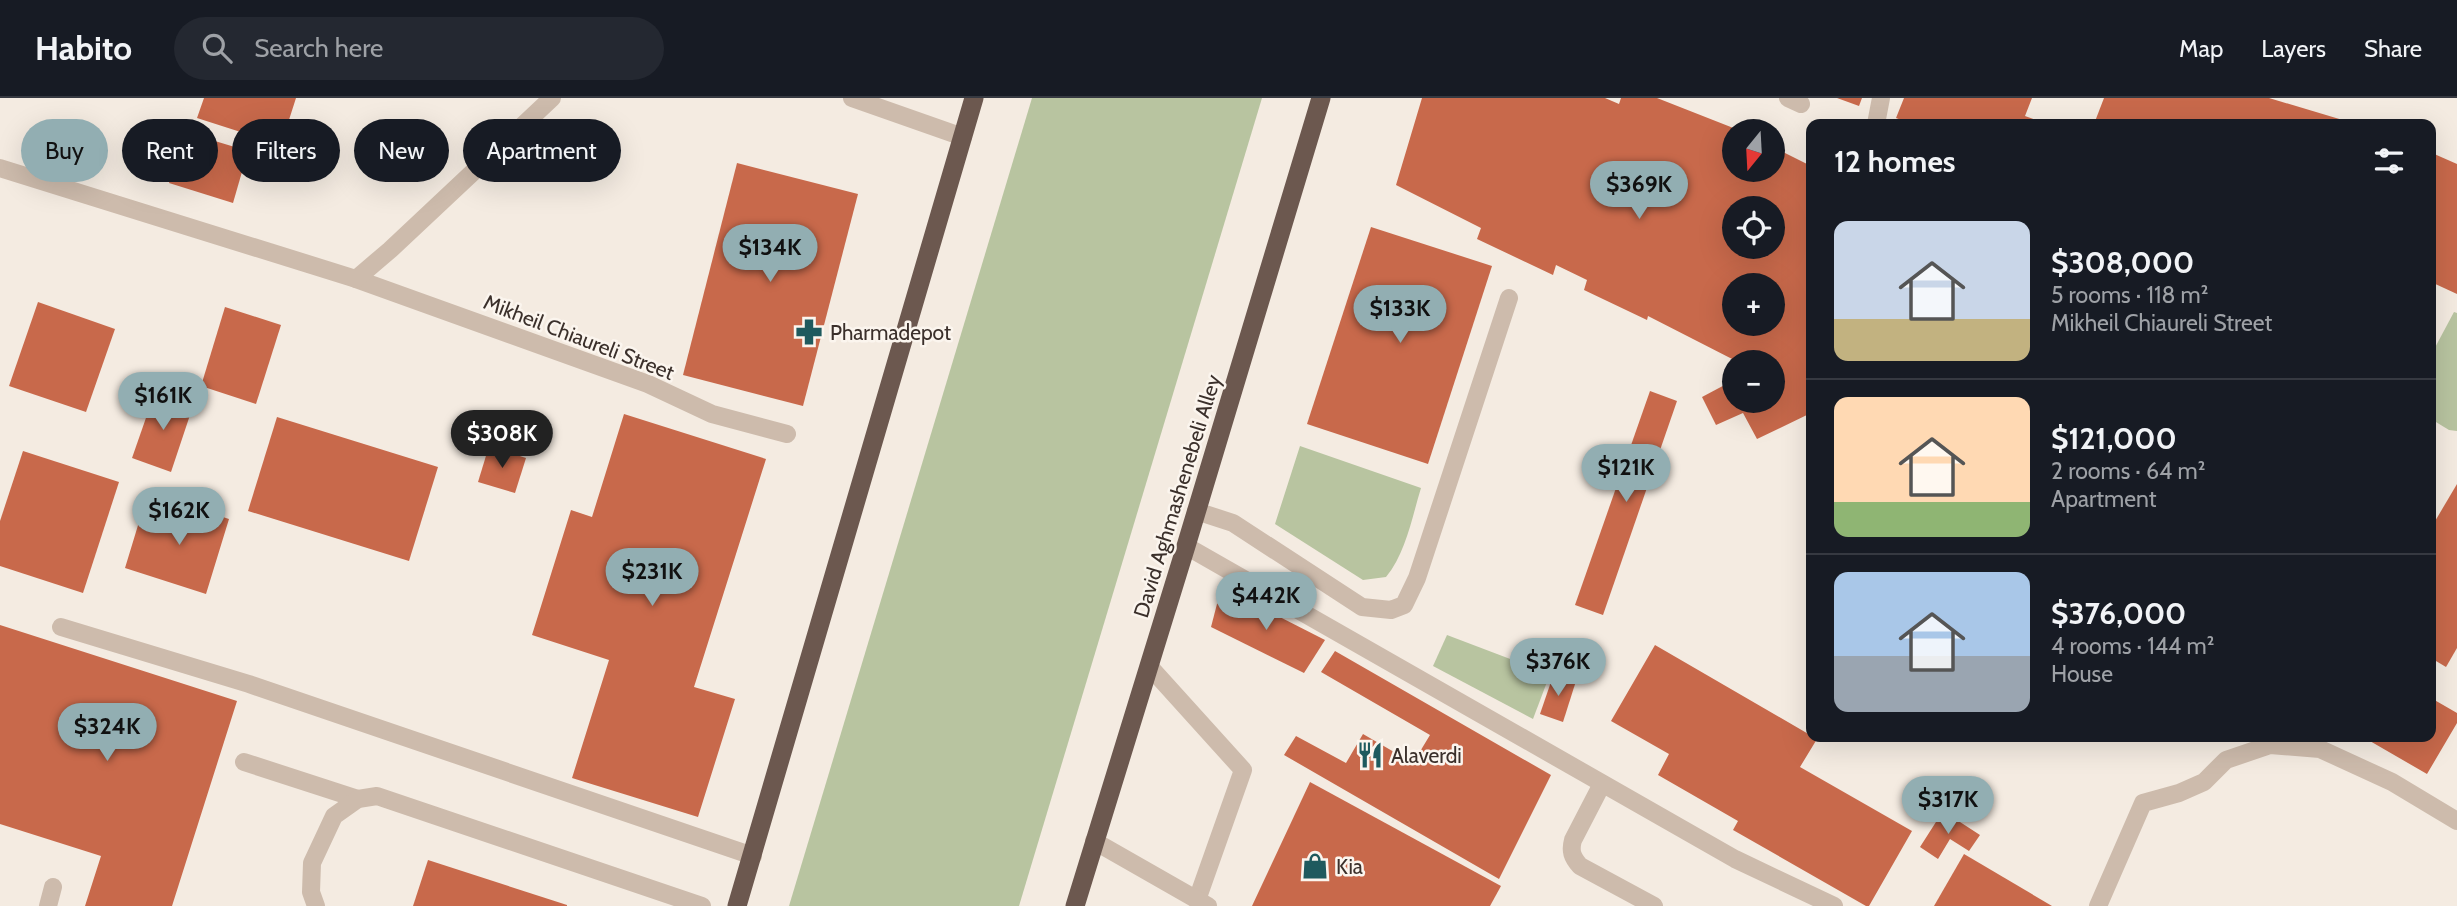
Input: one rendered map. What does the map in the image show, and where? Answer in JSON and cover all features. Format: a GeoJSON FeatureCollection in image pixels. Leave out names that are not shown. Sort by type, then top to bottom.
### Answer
{"type":"FeatureCollection","features":[{"type":"Feature","properties":{"kind":"highway"},"geometry":{"type":"LineString","coordinates":[[737,906],[974,98]]}},
{"type":"Feature","properties":{"kind":"highway","name":"David Aghmashenebeli Alley"},"geometry":{"type":"LineString","coordinates":[[1075,906],[1321,98]]}},
{"type":"Feature","properties":{"kind":"street"},"geometry":{"type":"LineString","coordinates":[[356,279],[551,98]]}},
{"type":"Feature","properties":{"kind":"street"},"geometry":{"type":"LineString","coordinates":[[852,98],[963,137]]}},
{"type":"Feature","properties":{"kind":"street"},"geometry":{"type":"LineString","coordinates":[[1877,119],[1881,98]]}},
{"type":"Feature","properties":{"kind":"street","name":"Mikheil Chiaureli Street"},"geometry":{"type":"LineString","coordinates":[[0,168],[356,279],[648,384],[712,414],[787,434]]}},
{"type":"Feature","properties":{"kind":"street"},"geometry":{"type":"LineString","coordinates":[[1196,511],[1233,523],[1362,607],[1391,610],[1404,605],[1417,578],[1509,298]]}},
{"type":"Feature","properties":{"kind":"street"},"geometry":{"type":"LineString","coordinates":[[1186,546],[1735,859],[1834,906]]}},
{"type":"Feature","properties":{"kind":"street"},"geometry":{"type":"LineString","coordinates":[[61,627],[248,684],[753,856]]}},
{"type":"Feature","properties":{"kind":"street"},"geometry":{"type":"LineString","coordinates":[[1094,841],[1203,903],[1243,770],[1149,666]]}},
{"type":"Feature","properties":{"kind":"street"},"geometry":{"type":"LineString","coordinates":[[2098,906],[2143,803],[2179,793],[2204,782],[2226,760],[2270,745],[2320,749],[2392,782],[2457,821]]}},
{"type":"Feature","properties":{"kind":"street"},"geometry":{"type":"LineString","coordinates":[[244,762],[358,799]]}},
{"type":"Feature","properties":{"kind":"street"},"geometry":{"type":"LineString","coordinates":[[1602,784],[1573,840],[1570,848],[1573,857],[1580,866],[1654,906]]}},
{"type":"Feature","properties":{"kind":"street"},"geometry":{"type":"LineString","coordinates":[[316,906],[312,891],[312,863],[334,816],[358,799],[377,796],[702,906]]}},
{"type":"Feature","properties":{"kind":"street"},"geometry":{"type":"LineString","coordinates":[[48,906],[54,887]]}},
{"type":"Feature","properties":{"kind":"green space"},"geometry":{"type":"Polygon","coordinates":[[[1032,98],[1262,98],[1019,906],[789,906],[1032,98]]]}},
{"type":"Feature","properties":{"kind":"green space"},"geometry":{"type":"Polygon","coordinates":[[[2454,312],[2457,313],[2457,431],[2449,430],[2436,422],[2436,346],[2454,312]]]}},
{"type":"Feature","properties":{"kind":"green space"},"geometry":{"type":"Polygon","coordinates":[[[1300,446],[1421,488],[1399,557],[1386,577],[1363,580],[1275,524],[1300,446]]]}},
{"type":"Feature","properties":{"kind":"green space"},"geometry":{"type":"Polygon","coordinates":[[[1447,635],[1550,674],[1533,719],[1433,666],[1447,635]]]}},
{"type":"Feature","properties":{"kind":"building"},"geometry":{"type":"Polygon","coordinates":[[[204,98],[296,98],[289,119],[232,119],[232,129],[218,125],[218,119],[197,118],[204,98]]]}},
{"type":"Feature","properties":{"kind":"building"},"geometry":{"type":"Polygon","coordinates":[[[1422,98],[1605,98],[1619,104],[1621,98],[1657,98],[1722,124],[1722,182],[1785,182],[1785,153],[1806,164],[1806,415],[1757,439],[1743,413],[1785,413],[1785,350],[1722,350],[1722,354],[1648,316],[1647,320],[1584,290],[1587,280],[1556,265],[1553,275],[1477,239],[1481,228],[1396,185],[1422,98]]]}},
{"type":"Feature","properties":{"kind":"building"},"geometry":{"type":"Polygon","coordinates":[[[1837,98],[1862,98],[1859,106],[1837,98]]]}},
{"type":"Feature","properties":{"kind":"building"},"geometry":{"type":"Polygon","coordinates":[[[1904,98],[2032,98],[2025,116],[2033,119],[1896,118],[1904,98]]]}},
{"type":"Feature","properties":{"kind":"building"},"geometry":{"type":"Polygon","coordinates":[[[2104,98],[2269,98],[2339,119],[2096,119],[2104,98]]]}},
{"type":"Feature","properties":{"kind":"building"},"geometry":{"type":"Polygon","coordinates":[[[218,142],[232,146],[232,182],[239,182],[233,203],[169,183],[218,182],[218,142]]]}},
{"type":"Feature","properties":{"kind":"building"},"geometry":{"type":"Polygon","coordinates":[[[2436,155],[2457,164],[2457,294],[2436,284],[2436,155]]]}},
{"type":"Feature","properties":{"kind":"building"},"geometry":{"type":"Polygon","coordinates":[[[737,163],[858,194],[803,406],[683,375],[737,163]]]}},
{"type":"Feature","properties":{"kind":"building"},"geometry":{"type":"Polygon","coordinates":[[[1371,227],[1492,266],[1428,464],[1307,424],[1371,227]]]}},
{"type":"Feature","properties":{"kind":"building"},"geometry":{"type":"Polygon","coordinates":[[[38,302],[115,329],[86,412],[9,386],[38,302]]]}},
{"type":"Feature","properties":{"kind":"building"},"geometry":{"type":"Polygon","coordinates":[[[225,307],[281,325],[256,404],[201,386],[225,307]]]}},
{"type":"Feature","properties":{"kind":"building"},"geometry":{"type":"Polygon","coordinates":[[[1722,386],[1722,413],[1743,413],[1716,425],[1702,397],[1722,386]]]}},
{"type":"Feature","properties":{"kind":"building"},"geometry":{"type":"Polygon","coordinates":[[[1650,391],[1677,401],[1603,615],[1575,605],[1650,391]]]}},
{"type":"Feature","properties":{"kind":"building"},"geometry":{"type":"Polygon","coordinates":[[[155,392],[193,406],[171,472],[132,458],[155,392]]]}},
{"type":"Feature","properties":{"kind":"building"},"geometry":{"type":"Polygon","coordinates":[[[624,414],[766,459],[694,687],[735,699],[698,817],[572,778],[609,660],[532,635],[571,510],[592,517],[624,414]]]}},
{"type":"Feature","properties":{"kind":"building"},"geometry":{"type":"Polygon","coordinates":[[[277,417],[438,467],[409,561],[248,511],[277,417]]]}},
{"type":"Feature","properties":{"kind":"building"},"geometry":{"type":"Polygon","coordinates":[[[489,446],[526,458],[515,493],[478,482],[489,446]]]}},
{"type":"Feature","properties":{"kind":"building"},"geometry":{"type":"Polygon","coordinates":[[[23,451],[119,482],[83,593],[0,566],[0,521],[23,451]]]}},
{"type":"Feature","properties":{"kind":"building"},"geometry":{"type":"Polygon","coordinates":[[[2457,484],[2457,648],[2446,667],[2436,661],[2436,520],[2457,484]]]}},
{"type":"Feature","properties":{"kind":"building"},"geometry":{"type":"Polygon","coordinates":[[[167,499],[229,519],[206,594],[125,568],[139,522],[157,528],[167,499]]]}},
{"type":"Feature","properties":{"kind":"building"},"geometry":{"type":"Polygon","coordinates":[[[1233,593],[1325,640],[1304,673],[1211,627],[1217,604],[1233,593]]]}},
{"type":"Feature","properties":{"kind":"building"},"geometry":{"type":"Polygon","coordinates":[[[0,625],[237,701],[172,906],[85,906],[101,856],[0,824],[0,625]]]}},
{"type":"Feature","properties":{"kind":"building"},"geometry":{"type":"Polygon","coordinates":[[[1655,645],[1806,733],[1806,742],[1815,742],[1800,767],[1912,831],[1869,906],[1866,906],[1733,830],[1738,821],[1658,775],[1669,754],[1611,721],[1655,645]]]}},
{"type":"Feature","properties":{"kind":"building"},"geometry":{"type":"Polygon","coordinates":[[[1335,651],[1551,775],[1499,879],[1284,755],[1296,736],[1346,763],[1363,734],[1413,763],[1430,735],[1321,672],[1335,651]]]}},
{"type":"Feature","properties":{"kind":"building"},"geometry":{"type":"Polygon","coordinates":[[[1554,673],[1576,681],[1563,722],[1540,714],[1554,673]]]}},
{"type":"Feature","properties":{"kind":"building"},"geometry":{"type":"Polygon","coordinates":[[[2436,701],[2457,713],[2457,723],[2427,774],[2372,742],[2436,742],[2436,701]]]}},
{"type":"Feature","properties":{"kind":"building"},"geometry":{"type":"Polygon","coordinates":[[[1310,782],[1501,886],[1490,906],[1252,906],[1310,782]]]}},
{"type":"Feature","properties":{"kind":"building"},"geometry":{"type":"Polygon","coordinates":[[[1943,811],[1980,835],[1969,851],[1950,839],[1938,859],[1920,847],[1943,811]]]}},
{"type":"Feature","properties":{"kind":"building"},"geometry":{"type":"Polygon","coordinates":[[[1964,854],[2052,906],[1934,906],[1964,854]]]}},
{"type":"Feature","properties":{"kind":"building"},"geometry":{"type":"Polygon","coordinates":[[[428,860],[567,905],[567,906],[413,906],[428,860]]]}},
{"type":"Feature","properties":{"kind":"place","name":"Pharmadepot"},"geometry":{"type":"Point","coordinates":[809,332]}},
{"type":"Feature","properties":{"kind":"place","name":"Alaverdi"},"geometry":{"type":"Point","coordinates":[1370,755]}},
{"type":"Feature","properties":{"kind":"place","name":"Kia"},"geometry":{"type":"Point","coordinates":[1315,866]}}]}
